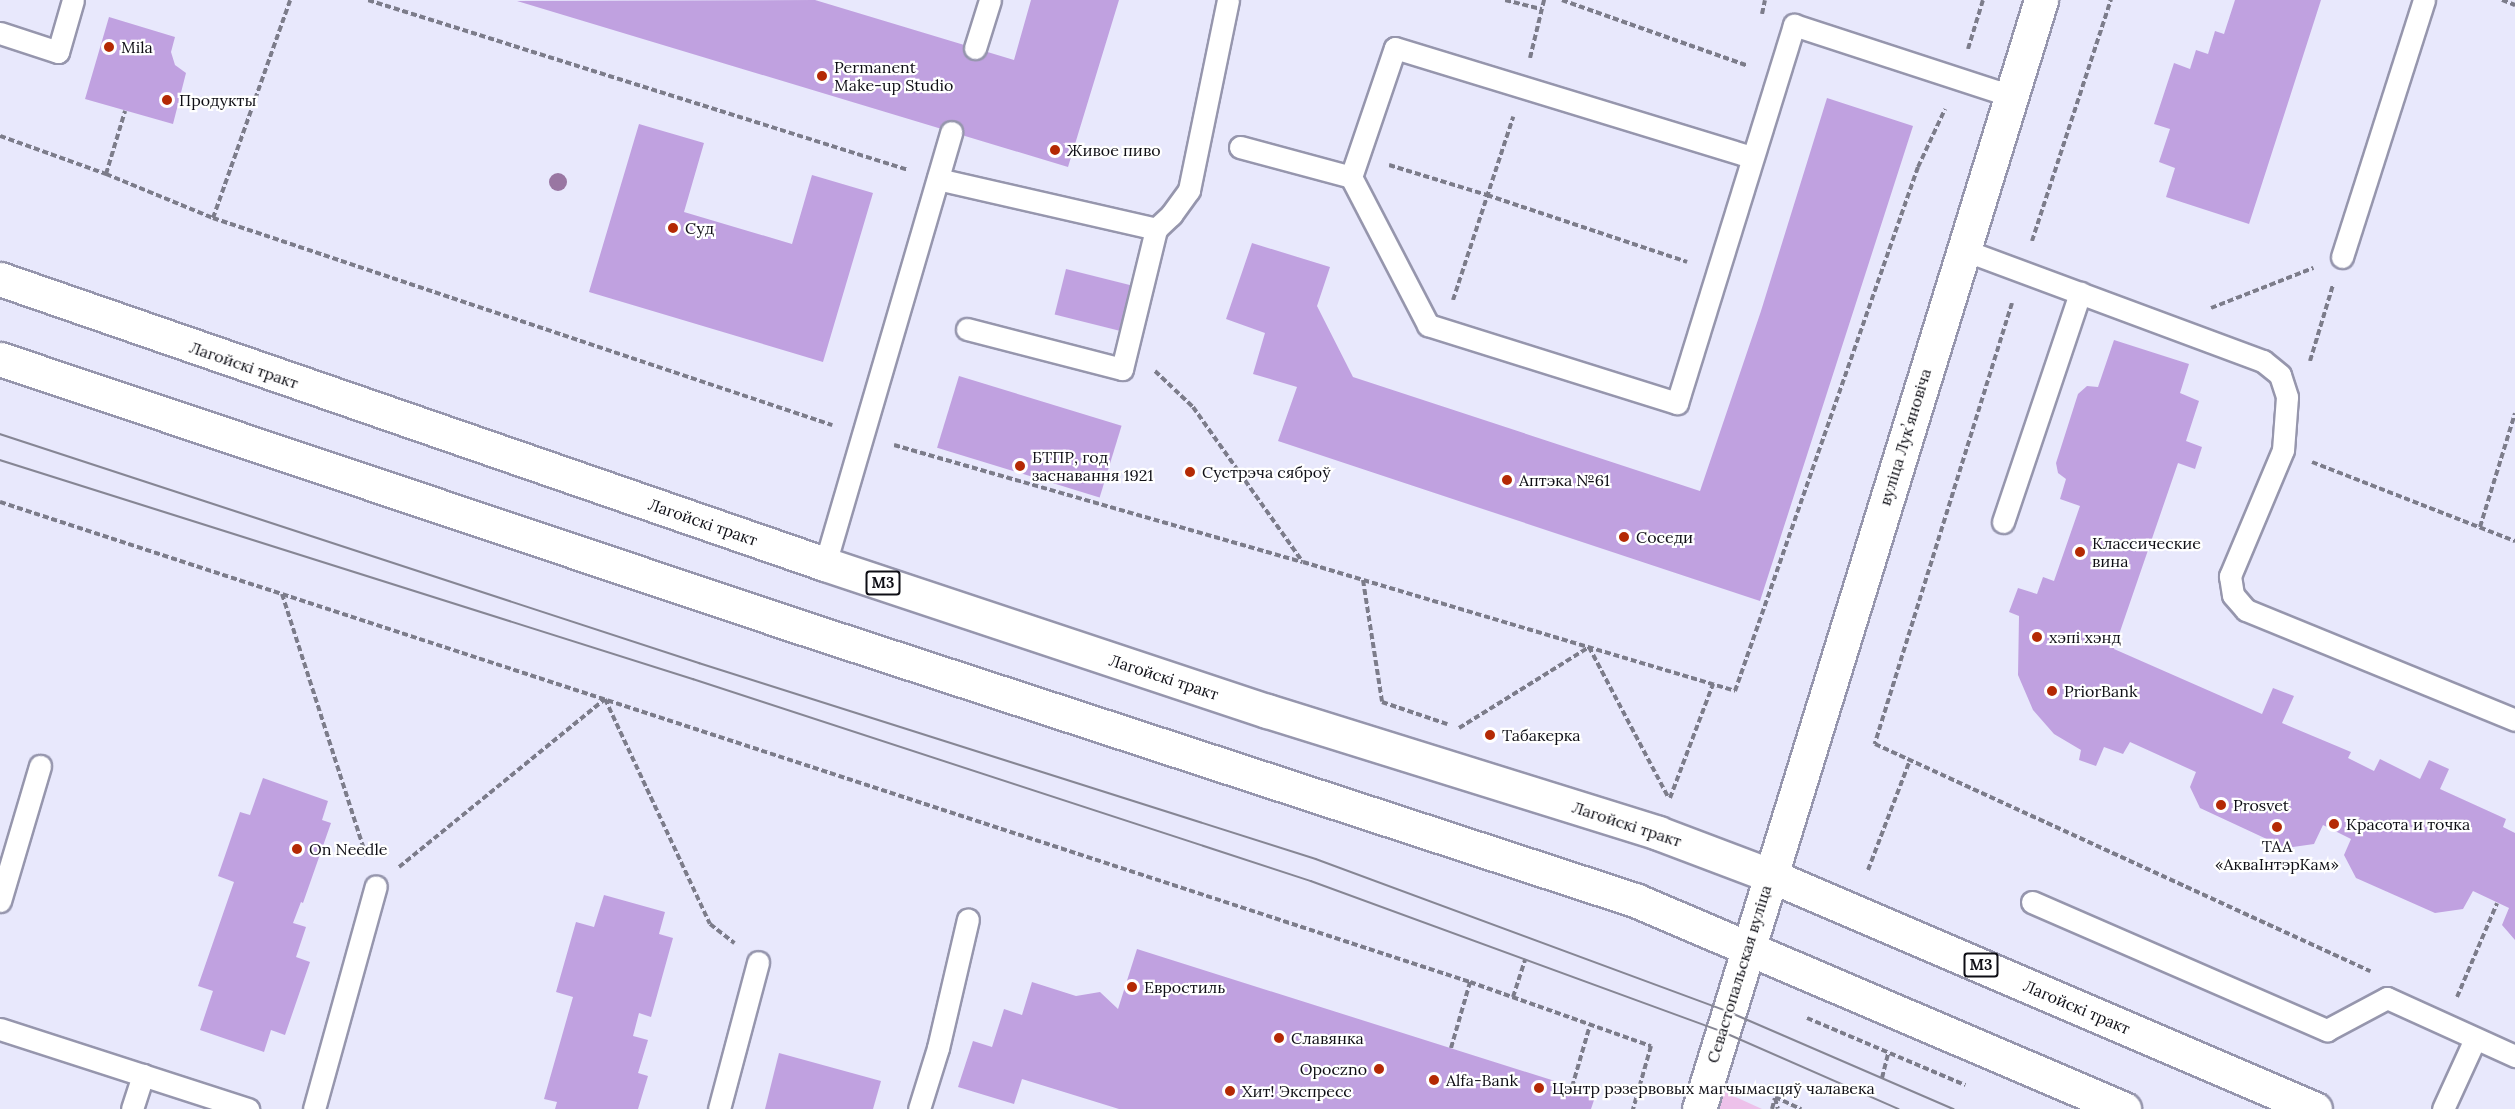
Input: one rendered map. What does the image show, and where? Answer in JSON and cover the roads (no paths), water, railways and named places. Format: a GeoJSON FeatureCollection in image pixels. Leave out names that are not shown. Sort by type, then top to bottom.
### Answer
{"type":"FeatureCollection","features":[{"type":"Feature","properties":{"kind":"main road","name":"вуліца Лукʼяновіча"},"geometry":{"type":"LineString","coordinates":[[1769,875],[2041,0]]}},
{"type":"Feature","properties":{"kind":"main road","name":"Лагойскі тракт"},"geometry":{"type":"LineString","coordinates":[[0,279],[825,564],[1267,711],[1658,833],[1769,875],[2314,1109]]}},
{"type":"Feature","properties":{"kind":"main road"},"geometry":{"type":"LineString","coordinates":[[0,359],[797,626],[1635,900],[1748,946],[2124,1109]]}},
{"type":"Feature","properties":{"kind":"main road","name":"Севастопальская вуліца"},"geometry":{"type":"LineString","coordinates":[[1699,1109],[1769,875]]}},
{"type":"Feature","properties":{"kind":"lane"},"geometry":{"type":"LineString","coordinates":[[0,33],[58,52],[73,0]]}},
{"type":"Feature","properties":{"kind":"lane"},"geometry":{"type":"LineString","coordinates":[[975,48],[990,0]]}},
{"type":"Feature","properties":{"kind":"lane"},"geometry":{"type":"LineString","coordinates":[[967,329],[1122,369],[1156,229],[1171,215],[1189,190],[1228,0]]}},
{"type":"Feature","properties":{"kind":"lane"},"geometry":{"type":"LineString","coordinates":[[2342,257],[2424,0]]}},
{"type":"Feature","properties":{"kind":"lane"},"geometry":{"type":"LineString","coordinates":[[1240,147],[1351,177],[1428,325],[1677,403],[1751,157],[1794,25],[2011,96]]}},
{"type":"Feature","properties":{"kind":"lane"},"geometry":{"type":"LineString","coordinates":[[1351,177],[1395,48],[1751,157]]}},
{"type":"Feature","properties":{"kind":"lane"},"geometry":{"type":"LineString","coordinates":[[825,564],[951,132]]}},
{"type":"Feature","properties":{"kind":"lane"},"geometry":{"type":"LineString","coordinates":[[938,179],[1156,229]]}},
{"type":"Feature","properties":{"kind":"lane"},"geometry":{"type":"LineString","coordinates":[[1964,250],[2263,361],[2280,375],[2287,397],[2283,450],[2230,576],[2233,595],[2246,610],[2515,720]]}},
{"type":"Feature","properties":{"kind":"lane"},"geometry":{"type":"LineString","coordinates":[[2003,522],[2080,293]]}},
{"type":"Feature","properties":{"kind":"lane"},"geometry":{"type":"LineString","coordinates":[[0,901],[40,766]]}},
{"type":"Feature","properties":{"kind":"lane"},"geometry":{"type":"LineString","coordinates":[[314,1109],[376,886]]}},
{"type":"Feature","properties":{"kind":"lane"},"geometry":{"type":"LineString","coordinates":[[2032,902],[2327,1030],[2387,998],[2515,1056]]}},
{"type":"Feature","properties":{"kind":"lane"},"geometry":{"type":"LineString","coordinates":[[919,1109],[938,1048],[968,919]]}},
{"type":"Feature","properties":{"kind":"lane"},"geometry":{"type":"LineString","coordinates":[[719,1109],[758,962]]}},
{"type":"Feature","properties":{"kind":"lane"},"geometry":{"type":"LineString","coordinates":[[0,1029],[240,1108]]}},
{"type":"Feature","properties":{"kind":"lane"},"geometry":{"type":"LineString","coordinates":[[2443,1109],[2475,1039]]}},
{"type":"Feature","properties":{"kind":"lane"},"geometry":{"type":"LineString","coordinates":[[132,1109],[143,1075]]}},
{"type":"Feature","properties":{"kind":"tram line"},"geometry":{"type":"LineString","coordinates":[[0,434],[699,663],[1316,859],[1727,1011],[1954,1109]]}},
{"type":"Feature","properties":{"kind":"tram line"},"geometry":{"type":"LineString","coordinates":[[0,460],[693,679],[1311,881],[1721,1031],[1899,1109]]}},
{"type":"Feature","properties":{"kind":"place","name":"Mila"},"geometry":{"type":"Point","coordinates":[109,47]}},
{"type":"Feature","properties":{"kind":"place","name":"Permanent Make-up Studio"},"geometry":{"type":"Point","coordinates":[822,76]}},
{"type":"Feature","properties":{"kind":"place","name":"Продукты"},"geometry":{"type":"Point","coordinates":[167,100]}},
{"type":"Feature","properties":{"kind":"place","name":"Живое пиво"},"geometry":{"type":"Point","coordinates":[1055,150]}},
{"type":"Feature","properties":{"kind":"place","name":"Суд"},"geometry":{"type":"Point","coordinates":[673,228]}},
{"type":"Feature","properties":{"kind":"place","name":"БТПР, год заснавання 1921"},"geometry":{"type":"Point","coordinates":[1020,466]}},
{"type":"Feature","properties":{"kind":"place","name":"Сустрэча сяброў"},"geometry":{"type":"Point","coordinates":[1190,472]}},
{"type":"Feature","properties":{"kind":"place","name":"Аптэка №61"},"geometry":{"type":"Point","coordinates":[1507,480]}},
{"type":"Feature","properties":{"kind":"place","name":"Соседи"},"geometry":{"type":"Point","coordinates":[1624,537]}},
{"type":"Feature","properties":{"kind":"place","name":"Классические вина"},"geometry":{"type":"Point","coordinates":[2080,552]}},
{"type":"Feature","properties":{"kind":"place","name":"хэпі хэнд"},"geometry":{"type":"Point","coordinates":[2037,637]}},
{"type":"Feature","properties":{"kind":"place","name":"PriorBank"},"geometry":{"type":"Point","coordinates":[2052,691]}},
{"type":"Feature","properties":{"kind":"place","name":"Табакерка"},"geometry":{"type":"Point","coordinates":[1490,735]}},
{"type":"Feature","properties":{"kind":"place","name":"Prosvet"},"geometry":{"type":"Point","coordinates":[2221,805]}},
{"type":"Feature","properties":{"kind":"place","name":"Красота и точка"},"geometry":{"type":"Point","coordinates":[2334,824]}},
{"type":"Feature","properties":{"kind":"place","name":"ТАА «АкваІнтэрКам»"},"geometry":{"type":"Point","coordinates":[2277,827]}},
{"type":"Feature","properties":{"kind":"place","name":"On Needle"},"geometry":{"type":"Point","coordinates":[297,849]}},
{"type":"Feature","properties":{"kind":"place","name":"Евростиль"},"geometry":{"type":"Point","coordinates":[1132,987]}},
{"type":"Feature","properties":{"kind":"place","name":"Славянка"},"geometry":{"type":"Point","coordinates":[1279,1038]}},
{"type":"Feature","properties":{"kind":"place","name":"Opoczno"},"geometry":{"type":"Point","coordinates":[1379,1069]}},
{"type":"Feature","properties":{"kind":"place","name":"Alfa-Bank"},"geometry":{"type":"Point","coordinates":[1434,1080]}},
{"type":"Feature","properties":{"kind":"place","name":"Цэнтр рэзервовых магчымасцяў чалавека"},"geometry":{"type":"Point","coordinates":[1539,1088]}},
{"type":"Feature","properties":{"kind":"place","name":"Хит! Экспресс"},"geometry":{"type":"Point","coordinates":[1230,1091]}}]}
